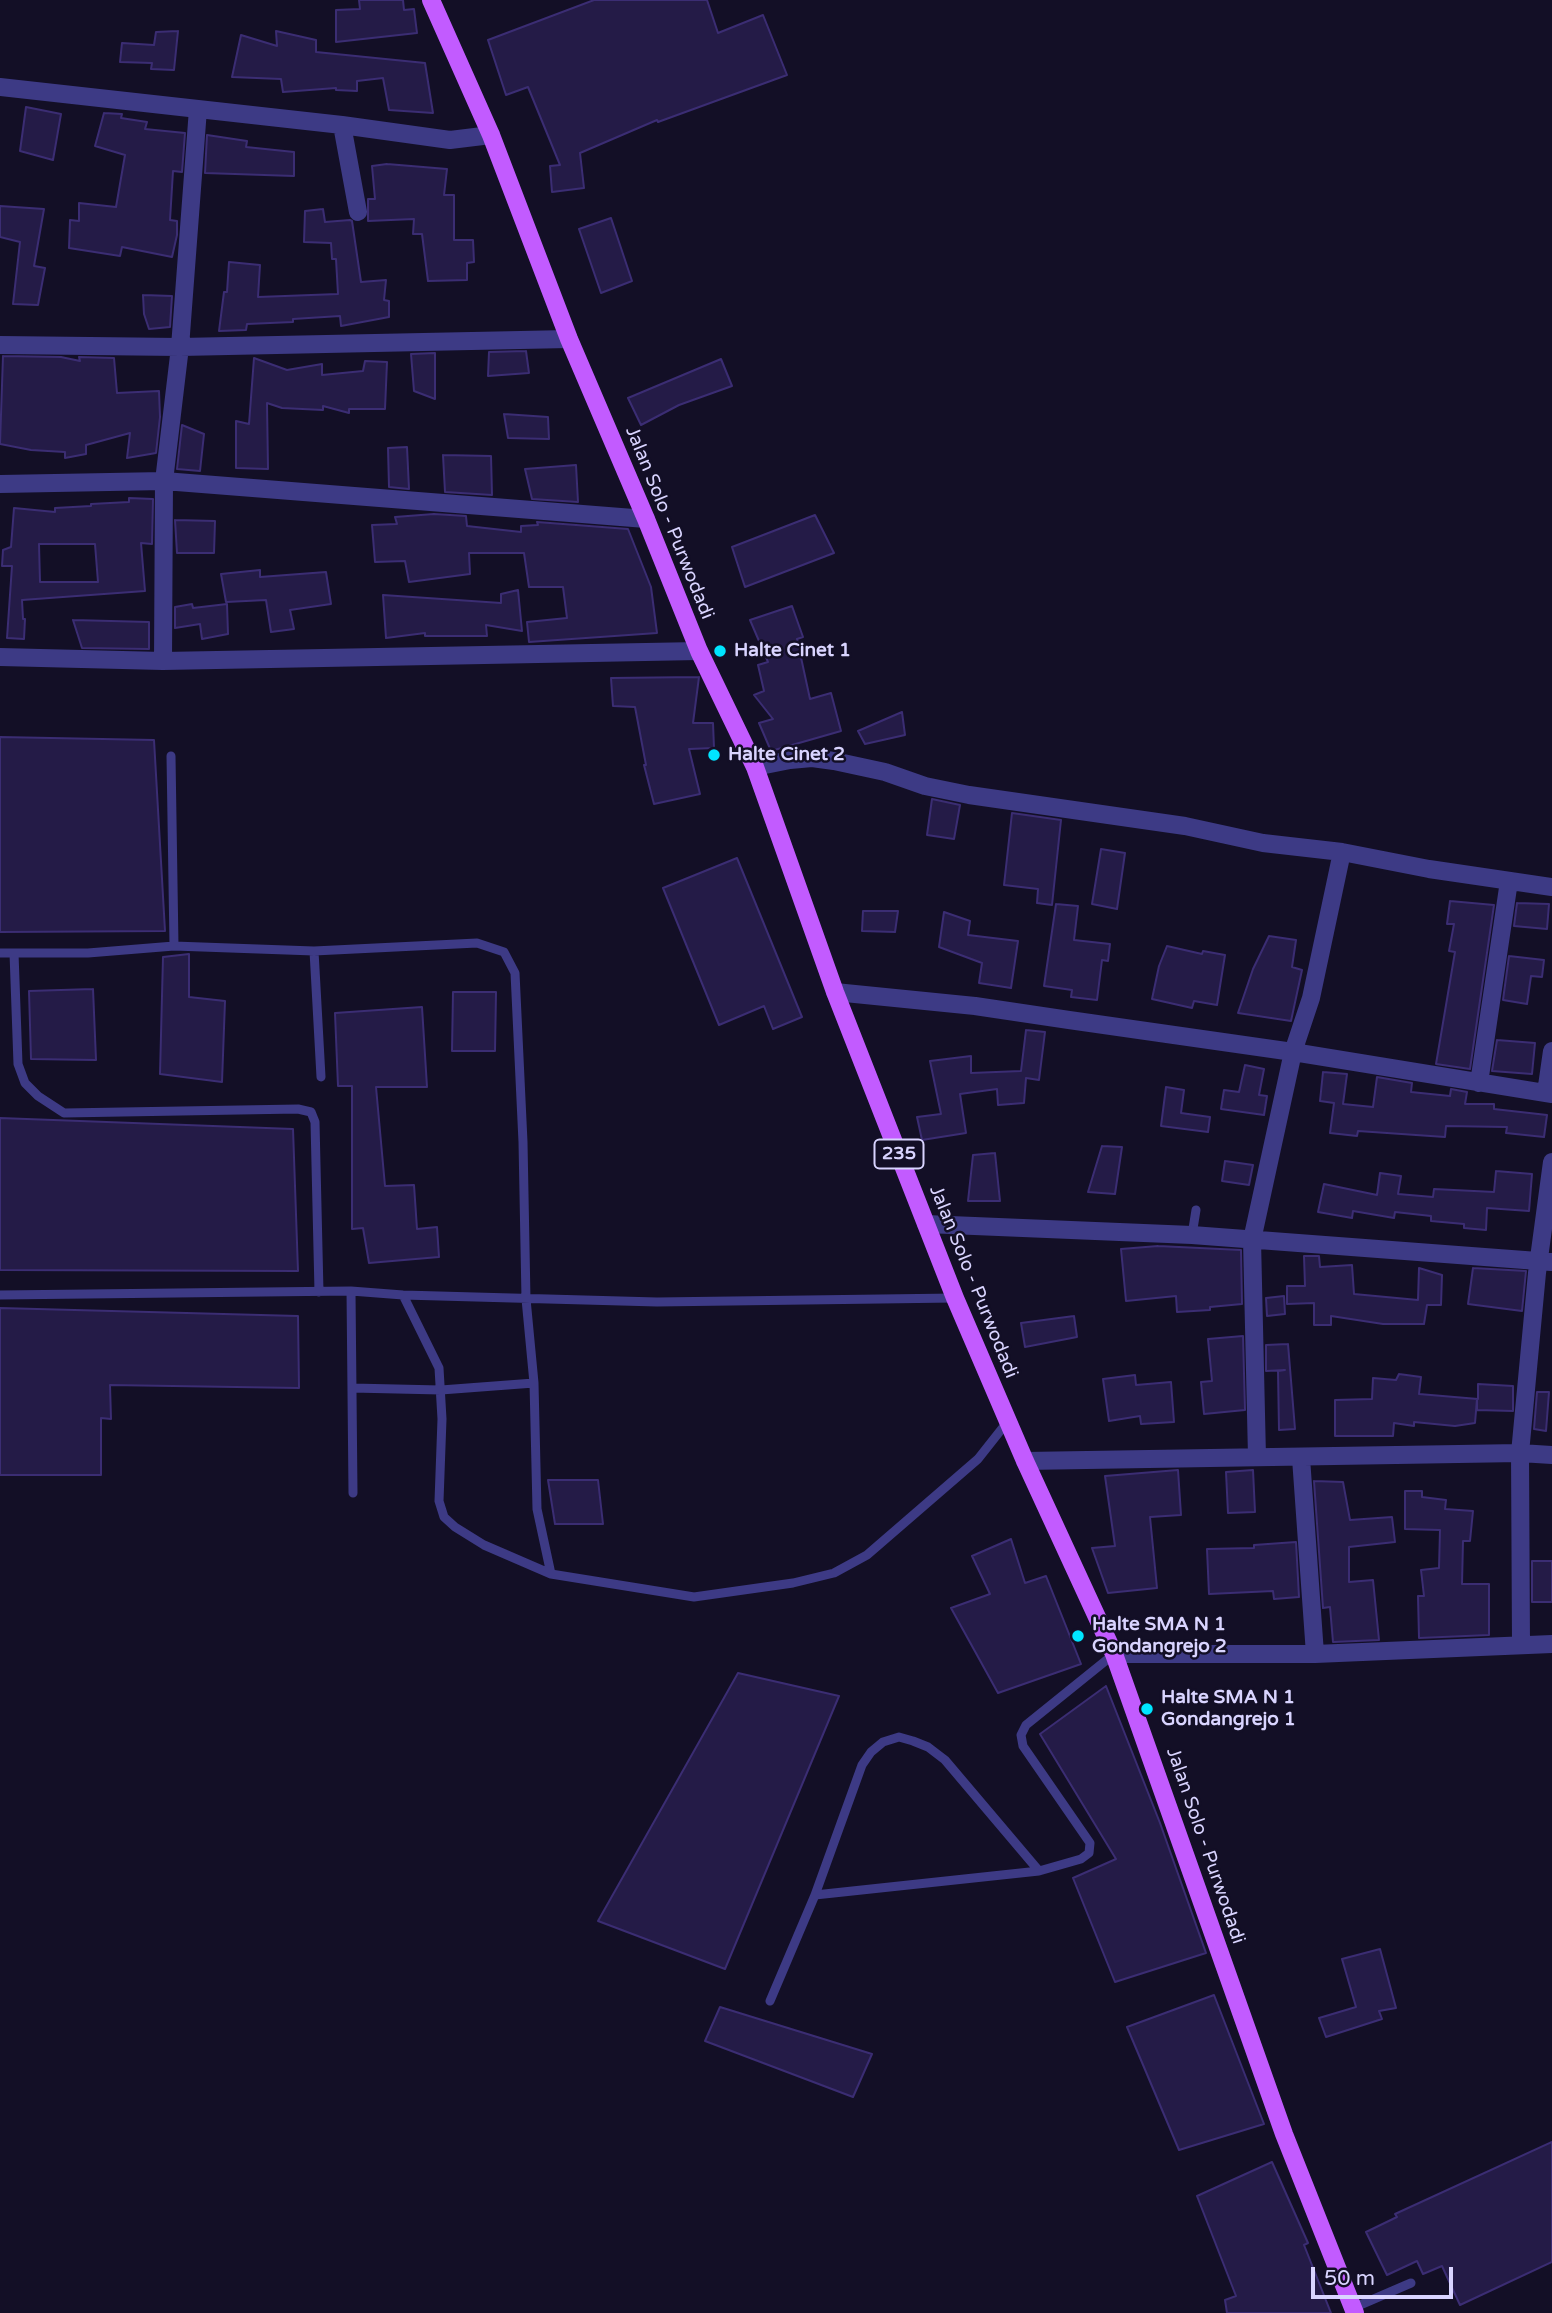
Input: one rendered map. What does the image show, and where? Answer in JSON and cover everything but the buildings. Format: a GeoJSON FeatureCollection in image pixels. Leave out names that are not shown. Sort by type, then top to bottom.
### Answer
{"type":"FeatureCollection","features":[{"type":"Feature","properties":{"kind":"main road","name":"Jalan Solo - Purwodadi"},"geometry":{"type":"LineString","coordinates":[[430,0],[491,135],[569,340],[699,651],[755,767],[835,992],[955,1298],[1025,1461],[1114,1654],[1284,2134],[1354,2311]]}},
{"type":"Feature","properties":{"kind":"street"},"geometry":{"type":"LineString","coordinates":[[0,87],[342,125],[450,140],[491,135]]}},
{"type":"Feature","properties":{"kind":"street"},"geometry":{"type":"LineString","coordinates":[[163,661],[164,481],[180,347],[198,109]]}},
{"type":"Feature","properties":{"kind":"street"},"geometry":{"type":"LineString","coordinates":[[342,125],[358,212]]}},
{"type":"Feature","properties":{"kind":"street"},"geometry":{"type":"LineString","coordinates":[[0,345],[180,347],[569,340]]}},
{"type":"Feature","properties":{"kind":"street"},"geometry":{"type":"LineString","coordinates":[[0,484],[164,481],[646,519]]}},
{"type":"Feature","properties":{"kind":"street"},"geometry":{"type":"LineString","coordinates":[[0,657],[163,661],[699,651]]}},
{"type":"Feature","properties":{"kind":"street"},"geometry":{"type":"LineString","coordinates":[[755,767],[812,758],[834,761],[969,795],[1185,826],[1263,843],[1342,852],[1552,887]]}},
{"type":"Feature","properties":{"kind":"street"},"geometry":{"type":"LineString","coordinates":[[1257,1457],[1252,1240],[1293,1052],[1311,998],[1342,852]]}},
{"type":"Feature","properties":{"kind":"street"},"geometry":{"type":"LineString","coordinates":[[1479,1083],[1509,881]]}},
{"type":"Feature","properties":{"kind":"street"},"geometry":{"type":"LineString","coordinates":[[835,992],[975,1006],[1293,1052],[1549,1094],[1552,1051]]}},
{"type":"Feature","properties":{"kind":"street"},"geometry":{"type":"LineString","coordinates":[[1521,1645],[1520,1453],[1546,1261],[1552,1162]]}},
{"type":"Feature","properties":{"kind":"street"},"geometry":{"type":"LineString","coordinates":[[926,1224],[1192,1235],[1546,1261]]}},
{"type":"Feature","properties":{"kind":"street"},"geometry":{"type":"LineString","coordinates":[[1025,1461],[1520,1453],[1552,1455]]}},
{"type":"Feature","properties":{"kind":"street"},"geometry":{"type":"LineString","coordinates":[[1301,1458],[1315,1654]]}},
{"type":"Feature","properties":{"kind":"street"},"geometry":{"type":"LineString","coordinates":[[1114,1654],[1315,1654],[1552,1644]]}},
{"type":"Feature","properties":{"kind":"lane"},"geometry":{"type":"LineString","coordinates":[[171,756],[174,946]]}},
{"type":"Feature","properties":{"kind":"lane"},"geometry":{"type":"LineString","coordinates":[[0,953],[88,953],[174,946],[314,950],[477,943],[504,952],[515,973],[523,1142],[526,1299],[534,1383],[537,1508],[551,1574]]}},
{"type":"Feature","properties":{"kind":"lane"},"geometry":{"type":"LineString","coordinates":[[314,950],[321,1077]]}},
{"type":"Feature","properties":{"kind":"lane"},"geometry":{"type":"LineString","coordinates":[[13,953],[18,1064],[25,1083],[38,1096],[64,1113],[310,1112],[315,1122],[319,1292]]}},
{"type":"Feature","properties":{"kind":"lane"},"geometry":{"type":"LineString","coordinates":[[1192,1235],[1196,1210]]}},
{"type":"Feature","properties":{"kind":"lane"},"geometry":{"type":"LineString","coordinates":[[0,1296],[351,1291],[657,1303],[955,1298]]}},
{"type":"Feature","properties":{"kind":"lane"},"geometry":{"type":"LineString","coordinates":[[351,1291],[353,1493]]}},
{"type":"Feature","properties":{"kind":"lane"},"geometry":{"type":"LineString","coordinates":[[402,1295],[439,1368],[442,1419],[439,1501],[444,1517],[484,1545],[551,1574],[694,1597],[793,1583],[834,1573],[867,1555],[978,1459],[1008,1421]]}},
{"type":"Feature","properties":{"kind":"lane"},"geometry":{"type":"LineString","coordinates":[[352,1388],[441,1390],[534,1383]]}},
{"type":"Feature","properties":{"kind":"lane"},"geometry":{"type":"LineString","coordinates":[[815,1895],[1039,1871],[1081,1859],[1089,1853],[1090,1843],[1023,1746],[1021,1735],[1026,1726],[1114,1654]]}},
{"type":"Feature","properties":{"kind":"lane"},"geometry":{"type":"LineString","coordinates":[[770,2001],[815,1895],[862,1765],[871,1752],[883,1742],[899,1737],[928,1747],[945,1760],[1039,1871]]}},
{"type":"Feature","properties":{"kind":"lane"},"geometry":{"type":"LineString","coordinates":[[1354,2311],[1411,2283]]}},
{"type":"Feature","properties":{"kind":"place","name":"Halte Cinet 1"},"geometry":{"type":"Point","coordinates":[720,651]}},
{"type":"Feature","properties":{"kind":"place","name":"Halte Cinet 2"},"geometry":{"type":"Point","coordinates":[714,755]}},
{"type":"Feature","properties":{"kind":"place","name":"Halte SMA N 1 Gondangrejo 2"},"geometry":{"type":"Point","coordinates":[1078,1636]}},
{"type":"Feature","properties":{"kind":"place","name":"Halte SMA N 1 Gondangrejo 1"},"geometry":{"type":"Point","coordinates":[1147,1709]}}]}
